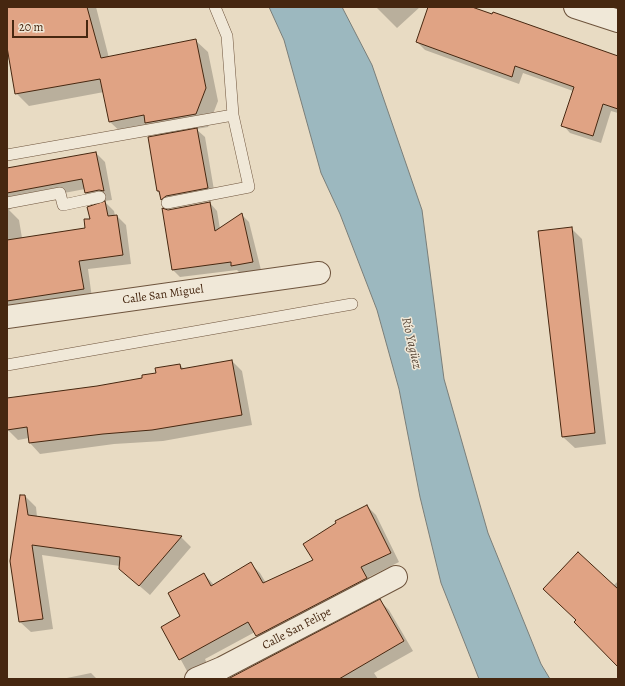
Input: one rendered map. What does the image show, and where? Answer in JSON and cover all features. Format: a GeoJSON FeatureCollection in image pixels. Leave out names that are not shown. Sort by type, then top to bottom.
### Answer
{"type":"FeatureCollection","features":[{"type":"Feature","properties":{"kind":"street"},"geometry":{"type":"LineString","coordinates":[[575,7],[618,21]]}},
{"type":"Feature","properties":{"kind":"street","name":"Calle San Miguel"},"geometry":{"type":"LineString","coordinates":[[7,317],[320,273]]}},
{"type":"Feature","properties":{"kind":"street","name":"Calle San Felipe"},"geometry":{"type":"LineString","coordinates":[[196,679],[222,668],[396,577]]}},
{"type":"Feature","properties":{"kind":"lane"},"geometry":{"type":"LineString","coordinates":[[167,203],[248,187],[233,115],[227,36],[215,7]]}},
{"type":"Feature","properties":{"kind":"lane"},"geometry":{"type":"LineString","coordinates":[[7,155],[233,115]]}},
{"type":"Feature","properties":{"kind":"lane"},"geometry":{"type":"LineString","coordinates":[[7,203],[60,194],[63,204],[100,197]]}},
{"type":"Feature","properties":{"kind":"lane"},"geometry":{"type":"LineString","coordinates":[[7,365],[352,304]]}},
{"type":"Feature","properties":{"kind":"water","name":"Río Yagüez"},"geometry":{"type":"Polygon","coordinates":[[[269,7],[342,7],[372,65],[422,210],[444,379],[488,533],[541,664],[550,679],[479,679],[441,583],[420,497],[399,389],[377,310],[340,214],[321,173],[284,40],[269,7]]]}},
{"type":"Feature","properties":{"kind":"building"},"geometry":{"type":"Polygon","coordinates":[[[7,7],[87,7],[101,58],[196,39],[206,88],[196,114],[145,123],[144,115],[109,122],[100,79],[15,94],[7,47],[7,7]]]}},
{"type":"Feature","properties":{"kind":"building"},"geometry":{"type":"Polygon","coordinates":[[[428,7],[472,7],[492,14],[493,12],[618,56],[618,109],[603,104],[593,136],[561,126],[574,87],[515,66],[512,77],[416,42],[428,7]]]}},
{"type":"Feature","properties":{"kind":"building"},"geometry":{"type":"Polygon","coordinates":[[[197,128],[208,188],[166,196],[161,200],[159,191],[157,191],[148,137],[197,128]]]}},
{"type":"Feature","properties":{"kind":"building"},"geometry":{"type":"Polygon","coordinates":[[[96,152],[104,191],[99,190],[85,193],[82,179],[7,193],[7,168],[96,152]]]}},
{"type":"Feature","properties":{"kind":"building"},"geometry":{"type":"Polygon","coordinates":[[[105,201],[108,216],[117,215],[123,255],[79,261],[84,289],[7,301],[7,240],[85,228],[84,219],[90,219],[87,207],[105,201]]]}},
{"type":"Feature","properties":{"kind":"building"},"geometry":{"type":"Polygon","coordinates":[[[210,202],[215,231],[242,213],[253,262],[231,266],[231,262],[172,270],[162,208],[168,210],[210,202]]]}},
{"type":"Feature","properties":{"kind":"building"},"geometry":{"type":"Polygon","coordinates":[[[572,227],[595,433],[562,437],[538,231],[572,227]]]}},
{"type":"Feature","properties":{"kind":"building"},"geometry":{"type":"Polygon","coordinates":[[[232,360],[242,415],[152,430],[29,443],[27,427],[7,430],[7,398],[97,386],[142,378],[142,375],[156,373],[155,368],[180,364],[181,369],[232,360]]]}},
{"type":"Feature","properties":{"kind":"building"},"geometry":{"type":"Polygon","coordinates":[[[20,495],[25,495],[28,515],[182,536],[139,586],[119,569],[120,557],[32,545],[43,619],[19,622],[10,561],[20,495]]]}},
{"type":"Feature","properties":{"kind":"building"},"geometry":{"type":"Polygon","coordinates":[[[367,505],[391,553],[361,567],[367,578],[256,636],[248,622],[179,660],[161,627],[180,616],[168,593],[204,573],[211,586],[251,562],[263,583],[313,560],[303,544],[336,523],[335,521],[367,505]]]}},
{"type":"Feature","properties":{"kind":"building"},"geometry":{"type":"Polygon","coordinates":[[[578,552],[618,589],[618,667],[574,622],[576,620],[543,589],[578,552]]]}},
{"type":"Feature","properties":{"kind":"building"},"geometry":{"type":"Polygon","coordinates":[[[380,599],[404,641],[339,679],[228,679],[380,599]]]}}]}
